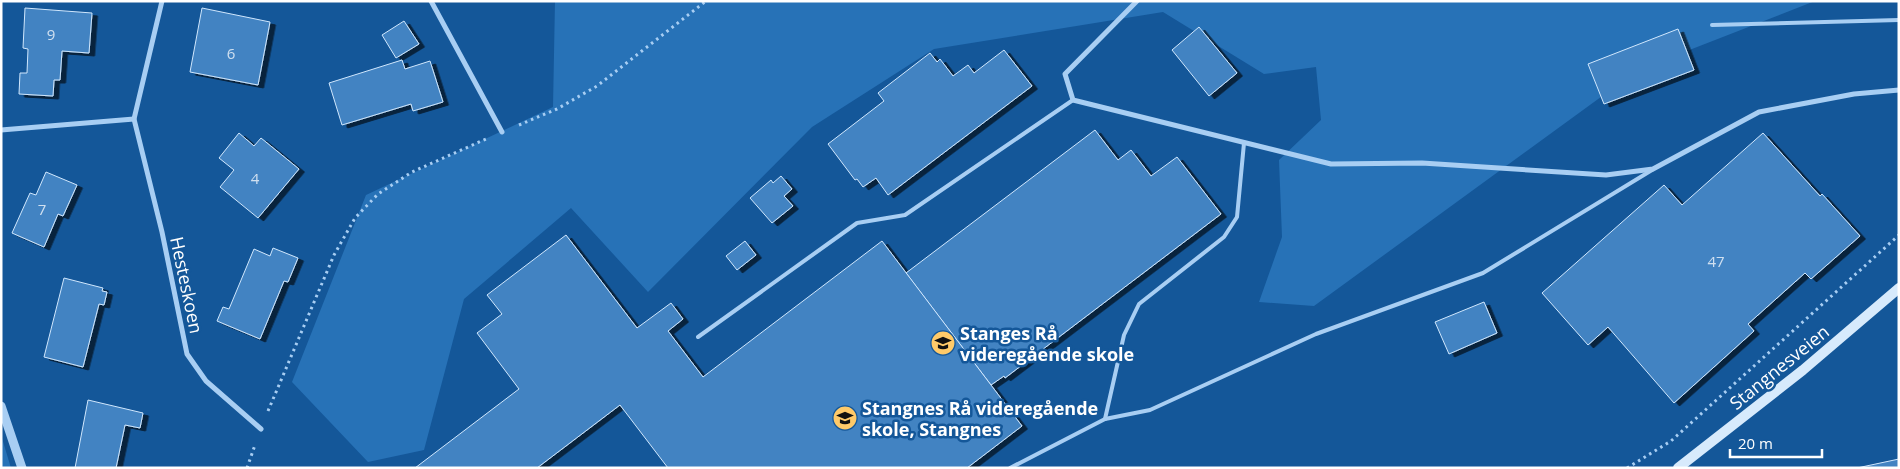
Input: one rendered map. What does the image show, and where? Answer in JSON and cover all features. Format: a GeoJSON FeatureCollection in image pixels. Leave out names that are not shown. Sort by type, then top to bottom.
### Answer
{"type":"FeatureCollection","features":[{"type":"Feature","properties":{"kind":"main road","name":"Stangnesveien"},"geometry":{"type":"LineString","coordinates":[[1678,468],[1803,370],[1899,288]]}},
{"type":"Feature","properties":{"kind":"street","name":"Hesteskoen"},"geometry":{"type":"LineString","coordinates":[[162,1],[134,120],[162,232],[187,354],[206,381],[261,429]]}},
{"type":"Feature","properties":{"kind":"street"},"geometry":{"type":"LineString","coordinates":[[431,1],[502,132]]}},
{"type":"Feature","properties":{"kind":"street"},"geometry":{"type":"LineString","coordinates":[[1137,1],[1065,74],[1073,100],[1331,164],[1422,163],[1606,175],[1654,169],[1759,112],[1854,94],[1899,90]]}},
{"type":"Feature","properties":{"kind":"street"},"geometry":{"type":"LineString","coordinates":[[1,130],[134,120]]}},
{"type":"Feature","properties":{"kind":"street"},"geometry":{"type":"LineString","coordinates":[[1,406],[22,468]]}},
{"type":"Feature","properties":{"kind":"lane"},"geometry":{"type":"LineString","coordinates":[[1712,25],[1899,20]]}},
{"type":"Feature","properties":{"kind":"lane"},"geometry":{"type":"LineString","coordinates":[[698,337],[857,223],[905,215],[1073,100]]}},
{"type":"Feature","properties":{"kind":"lane"},"geometry":{"type":"LineString","coordinates":[[1105,420],[1124,334],[1139,304],[1224,237],[1237,217],[1244,143]]}},
{"type":"Feature","properties":{"kind":"lane"},"geometry":{"type":"LineString","coordinates":[[1010,468],[1105,420],[1150,410],[1316,334],[1483,273],[1654,169]]}},
{"type":"Feature","properties":{"kind":"path"},"geometry":{"type":"LineString","coordinates":[[247,468],[261,429],[334,255],[356,218],[378,194],[412,172],[557,109],[597,86],[642,53],[706,1]]}},
{"type":"Feature","properties":{"kind":"path"},"geometry":{"type":"LineString","coordinates":[[1627,468],[1671,440],[1899,235]]}},
{"type":"Feature","properties":{"kind":"shaded area"},"geometry":{"type":"Polygon","coordinates":[[[555,1],[1815,1],[1638,70],[1314,306],[1259,302],[1282,237],[1279,160],[1321,120],[1316,67],[1264,74],[1163,12],[934,49],[812,127],[648,292],[571,208],[464,299],[424,450],[368,462],[292,382],[366,195],[553,107],[555,1]]]}},
{"type":"Feature","properties":{"kind":"shaded area"},"geometry":{"type":"Polygon","coordinates":[[[1,435],[11,468],[1,468],[1,435]]]}},
{"type":"Feature","properties":{"kind":"building"},"geometry":{"type":"Polygon","coordinates":[[[25,8],[92,13],[89,53],[62,51],[60,80],[54,80],[53,96],[19,94],[20,73],[27,73],[28,49],[23,48],[25,8]]]}},
{"type":"Feature","properties":{"kind":"building"},"geometry":{"type":"Polygon","coordinates":[[[202,8],[270,22],[258,85],[190,72],[202,8]]]}},
{"type":"Feature","properties":{"kind":"building"},"geometry":{"type":"Polygon","coordinates":[[[404,21],[419,44],[396,58],[382,35],[404,21]]]}},
{"type":"Feature","properties":{"kind":"building"},"geometry":{"type":"Polygon","coordinates":[[[1199,27],[1237,73],[1209,96],[1172,50],[1199,27]]]}},
{"type":"Feature","properties":{"kind":"building"},"geometry":{"type":"Polygon","coordinates":[[[1678,29],[1694,70],[1604,104],[1588,64],[1678,29]]]}},
{"type":"Feature","properties":{"kind":"building"},"geometry":{"type":"Polygon","coordinates":[[[1004,50],[1032,86],[888,195],[876,178],[863,187],[857,179],[855,180],[828,144],[884,101],[878,93],[930,53],[937,62],[940,59],[953,76],[968,65],[974,73],[1004,50]]]}},
{"type":"Feature","properties":{"kind":"building"},"geometry":{"type":"Polygon","coordinates":[[[402,60],[405,69],[430,61],[443,102],[413,111],[411,104],[342,125],[329,83],[402,60]]]}},
{"type":"Feature","properties":{"kind":"building"},"geometry":{"type":"Polygon","coordinates":[[[1095,130],[1118,160],[1131,150],[1151,176],[1177,157],[1221,214],[1005,378],[1004,376],[991,385],[906,273],[1095,130]]]}},
{"type":"Feature","properties":{"kind":"building"},"geometry":{"type":"Polygon","coordinates":[[[239,133],[254,146],[261,138],[299,169],[258,218],[220,187],[234,170],[219,158],[239,133]]]}},
{"type":"Feature","properties":{"kind":"building"},"geometry":{"type":"Polygon","coordinates":[[[1763,133],[1820,196],[1822,194],[1860,236],[1811,279],[1805,273],[1748,324],[1754,331],[1674,403],[1608,327],[1588,345],[1542,293],[1664,185],[1682,205],[1763,133]]]}},
{"type":"Feature","properties":{"kind":"building"},"geometry":{"type":"Polygon","coordinates":[[[46,172],[77,185],[63,216],[58,214],[44,247],[12,233],[30,193],[36,195],[46,172]]]}},
{"type":"Feature","properties":{"kind":"building"},"geometry":{"type":"Polygon","coordinates":[[[781,176],[792,189],[784,196],[793,206],[772,223],[750,198],[771,180],[773,183],[781,176]]]}},
{"type":"Feature","properties":{"kind":"building"},"geometry":{"type":"Polygon","coordinates":[[[566,235],[637,328],[671,303],[683,319],[668,331],[703,377],[882,241],[1022,426],[967,468],[668,468],[620,405],[537,468],[415,468],[519,389],[477,333],[502,314],[487,295],[566,235]]]}},
{"type":"Feature","properties":{"kind":"building"},"geometry":{"type":"Polygon","coordinates":[[[745,241],[756,255],[737,270],[726,256],[745,241]]]}},
{"type":"Feature","properties":{"kind":"building"},"geometry":{"type":"Polygon","coordinates":[[[273,248],[298,258],[288,282],[284,281],[260,339],[217,321],[223,307],[229,309],[254,249],[270,256],[273,248]]]}},
{"type":"Feature","properties":{"kind":"building"},"geometry":{"type":"Polygon","coordinates":[[[64,278],[103,288],[102,291],[107,292],[104,305],[99,304],[83,367],[44,357],[64,278]]]}},
{"type":"Feature","properties":{"kind":"building"},"geometry":{"type":"Polygon","coordinates":[[[1484,302],[1497,333],[1449,354],[1435,322],[1484,302]]]}},
{"type":"Feature","properties":{"kind":"building"},"geometry":{"type":"Polygon","coordinates":[[[88,400],[143,413],[140,428],[125,425],[116,468],[75,468],[88,400]]]}},
{"type":"Feature","properties":{"kind":"building"},"geometry":{"type":"Polygon","coordinates":[[[1899,459],[1899,468],[1857,468],[1899,459]]]}},
{"type":"Feature","properties":{"kind":"place","name":"Stanges Rå videregående skole"},"geometry":{"type":"Point","coordinates":[943,343]}},
{"type":"Feature","properties":{"kind":"place","name":"Stangnes Rå videregående skole, Stangnes"},"geometry":{"type":"Point","coordinates":[845,418]}}]}
